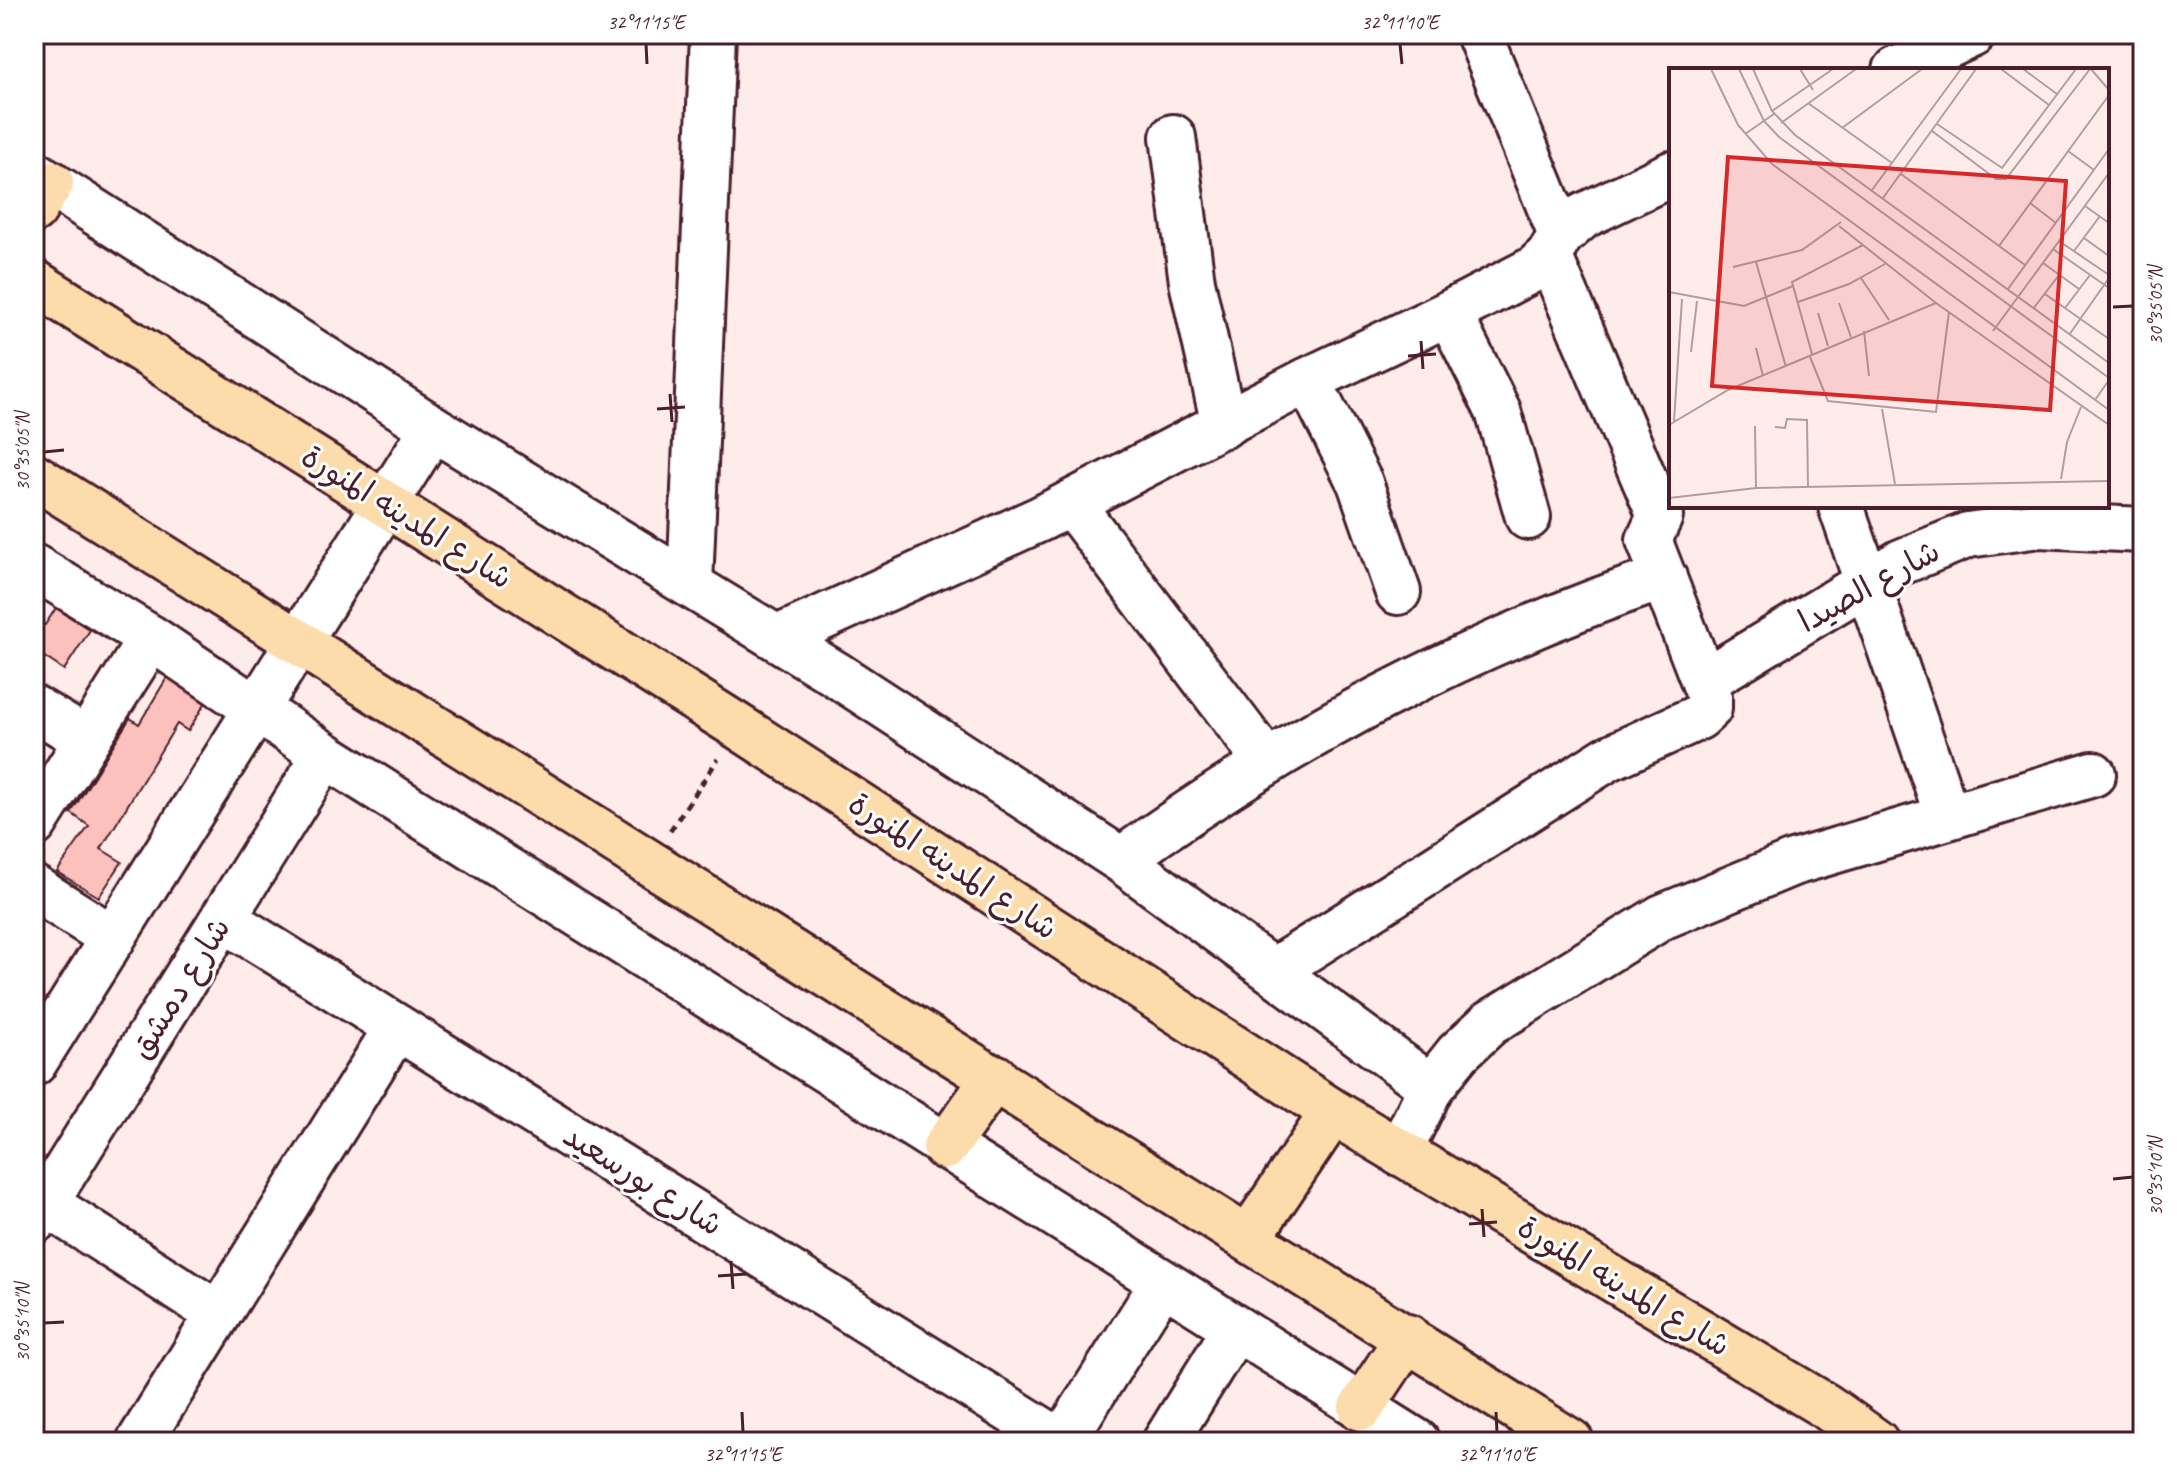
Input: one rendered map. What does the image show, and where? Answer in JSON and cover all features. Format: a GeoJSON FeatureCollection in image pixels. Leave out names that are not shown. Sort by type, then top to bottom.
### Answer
{"type":"FeatureCollection","features":[{"type":"Feature","properties":{"kind":"main road","name":"شارع المدينه المنورة"},"geometry":{"type":"LineString","coordinates":[[34,282],[739,727],[1333,1112],[1827,1407],[1876,1442]]}},
{"type":"Feature","properties":{"kind":"main road"},"geometry":{"type":"LineString","coordinates":[[34,476],[995,1077],[1571,1442]]}},
{"type":"Feature","properties":{"kind":"main road"},"geometry":{"type":"LineString","coordinates":[[945,1147],[995,1077]]}},
{"type":"Feature","properties":{"kind":"main road"},"geometry":{"type":"LineString","coordinates":[[1249,1237],[1333,1112]]}},
{"type":"Feature","properties":{"kind":"main road"},"geometry":{"type":"LineString","coordinates":[[1361,1408],[1408,1337]]}},
{"type":"Feature","properties":{"kind":"street"},"geometry":{"type":"LineString","coordinates":[[690,585],[713,34]]}},
{"type":"Feature","properties":{"kind":"street"},"geometry":{"type":"LineString","coordinates":[[1273,971],[1607,759],[1705,713],[1710,702],[1649,540],[1660,516],[1555,245],[1479,34]]}},
{"type":"Feature","properties":{"kind":"street"},"geometry":{"type":"LineString","coordinates":[[1900,68],[1973,34]]}},
{"type":"Feature","properties":{"kind":"street"},"geometry":{"type":"LineString","coordinates":[[1173,137],[1192,282],[1224,425]]}},
{"type":"Feature","properties":{"kind":"street"},"geometry":{"type":"LineString","coordinates":[[780,637],[1071,503],[1308,380],[1534,269],[1583,216],[1669,175]]}},
{"type":"Feature","properties":{"kind":"street"},"geometry":{"type":"LineString","coordinates":[[40,189],[780,637],[1121,860],[1431,1087]]}},
{"type":"Feature","properties":{"kind":"street"},"geometry":{"type":"LineString","coordinates":[[1449,313],[1498,411],[1528,517]]}},
{"type":"Feature","properties":{"kind":"street"},"geometry":{"type":"LineString","coordinates":[[1308,380],[1360,483],[1398,592]]}},
{"type":"Feature","properties":{"kind":"street"},"geometry":{"type":"LineString","coordinates":[[40,1041],[113,938],[433,428]]}},
{"type":"Feature","properties":{"kind":"street"},"geometry":{"type":"LineString","coordinates":[[1071,503],[1266,761]]}},
{"type":"Feature","properties":{"kind":"street"},"geometry":{"type":"LineString","coordinates":[[1842,508],[1870,581],[1947,815]]}},
{"type":"Feature","properties":{"kind":"street","name":"شارع الصيدا"},"geometry":{"type":"LineString","coordinates":[[1704,681],[1870,581],[1934,547],[1992,530],[2039,525],[2143,530]]}},
{"type":"Feature","properties":{"kind":"street"},"geometry":{"type":"LineString","coordinates":[[34,567],[151,638],[325,755],[1417,1442]]}},
{"type":"Feature","properties":{"kind":"street"},"geometry":{"type":"LineString","coordinates":[[1121,860],[1266,761],[1420,675],[1581,605],[1664,577]]}},
{"type":"Feature","properties":{"kind":"street"},"geometry":{"type":"LineString","coordinates":[[34,824],[151,638]]}},
{"type":"Feature","properties":{"kind":"street"},"geometry":{"type":"LineString","coordinates":[[34,708],[87,740]]}},
{"type":"Feature","properties":{"kind":"street","name":"شارع دمشق"},"geometry":{"type":"LineString","coordinates":[[40,1212],[325,755]]}},
{"type":"Feature","properties":{"kind":"street"},"geometry":{"type":"LineString","coordinates":[[1399,1153],[1431,1087],[1458,1053],[1490,1023],[1662,917],[1793,863],[2093,774]]}},
{"type":"Feature","properties":{"kind":"street"},"geometry":{"type":"LineString","coordinates":[[34,888],[113,938]]}},
{"type":"Feature","properties":{"kind":"street","name":"شارع بورسعيد"},"geometry":{"type":"LineString","coordinates":[[224,919],[1062,1442]]}},
{"type":"Feature","properties":{"kind":"street"},"geometry":{"type":"LineString","coordinates":[[139,1442],[397,1027]]}},
{"type":"Feature","properties":{"kind":"street"},"geometry":{"type":"LineString","coordinates":[[40,1212],[218,1314]]}},
{"type":"Feature","properties":{"kind":"street"},"geometry":{"type":"LineString","coordinates":[[1062,1442],[1162,1284]]}},
{"type":"Feature","properties":{"kind":"street"},"geometry":{"type":"LineString","coordinates":[[1165,1442],[1235,1329]]}},
{"type":"Feature","properties":{"kind":"path"},"geometry":{"type":"LineString","coordinates":[[650,862],[739,727]]}},
{"type":"Feature","properties":{"kind":"building"},"geometry":{"type":"Polygon","coordinates":[[[56,608],[90,630],[64,670],[34,650],[34,619],[45,625],[56,608]]]}},
{"type":"Feature","properties":{"kind":"building"},"geometry":{"type":"Polygon","coordinates":[[[171,671],[209,697],[188,731],[177,724],[101,849],[122,862],[99,897],[57,872],[89,826],[71,813],[130,718],[139,724],[171,671]]]}}]}
